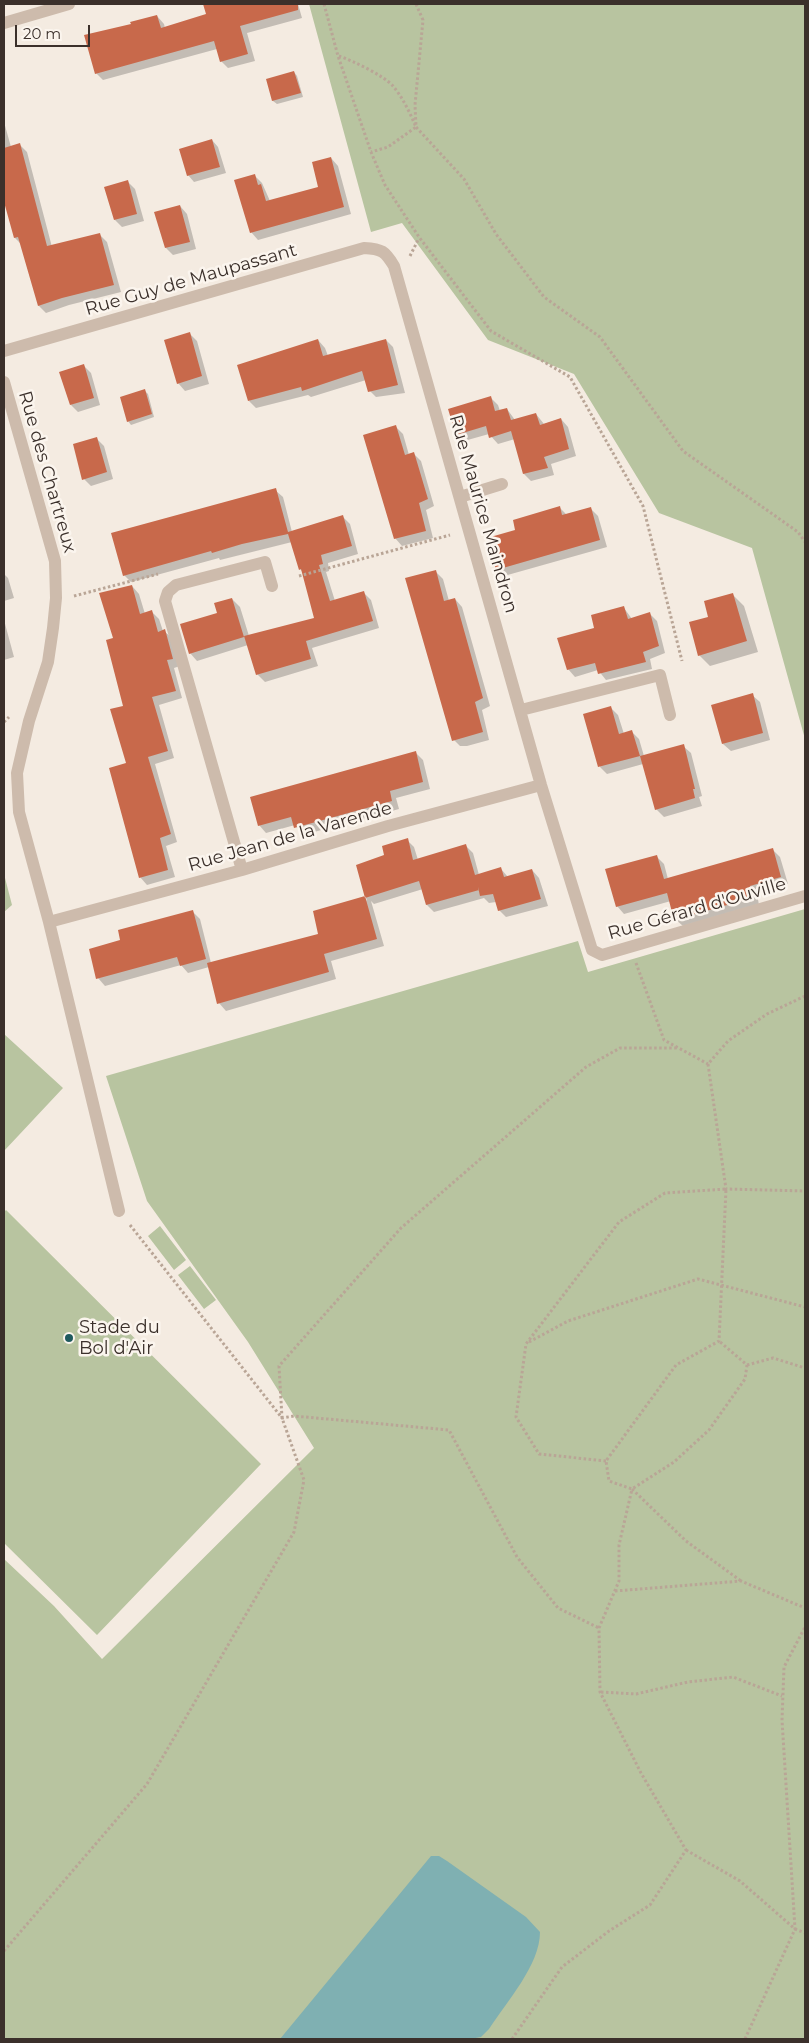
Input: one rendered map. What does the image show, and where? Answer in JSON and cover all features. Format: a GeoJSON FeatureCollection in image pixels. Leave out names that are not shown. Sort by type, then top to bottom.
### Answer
{"type":"FeatureCollection","features":[{"type":"Feature","properties":{"kind":"street"},"geometry":{"type":"LineString","coordinates":[[4,22],[69,4]]}},
{"type":"Feature","properties":{"kind":"street","name":"Rue Guy de Maupassant"},"geometry":{"type":"LineString","coordinates":[[4,352],[364,248],[378,249],[387,254]]}},
{"type":"Feature","properties":{"kind":"street","name":"Rue Maurice Maindron"},"geometry":{"type":"LineString","coordinates":[[387,254],[394,266],[541,785]]}},
{"type":"Feature","properties":{"kind":"street","name":"Rue des Chartreux"},"geometry":{"type":"LineString","coordinates":[[4,382],[55,562],[56,598],[48,662],[29,722],[17,773],[18,812],[49,922],[119,1211]]}},
{"type":"Feature","properties":{"kind":"street"},"geometry":{"type":"LineString","coordinates":[[460,497],[502,484]]}},
{"type":"Feature","properties":{"kind":"street"},"geometry":{"type":"LineString","coordinates":[[242,870],[165,602],[168,592],[176,585],[265,562],[272,586]]}},
{"type":"Feature","properties":{"kind":"street"},"geometry":{"type":"LineString","coordinates":[[520,710],[660,675],[670,715]]}},
{"type":"Feature","properties":{"kind":"street","name":"Rue Jean de la Varende"},"geometry":{"type":"LineString","coordinates":[[49,922],[242,870],[388,826],[541,785]]}},
{"type":"Feature","properties":{"kind":"street","name":"Rue Gérard d'Ouville"},"geometry":{"type":"LineString","coordinates":[[541,785],[592,950],[602,955],[805,896]]}},
{"type":"Feature","properties":{"kind":"path"},"geometry":{"type":"LineString","coordinates":[[324,4],[338,56],[371,152],[385,185],[419,237],[491,331],[570,377],[643,506],[682,661]]}},
{"type":"Feature","properties":{"kind":"path"},"geometry":{"type":"LineString","coordinates":[[416,4],[423,20],[416,127]]}},
{"type":"Feature","properties":{"kind":"path"},"geometry":{"type":"LineString","coordinates":[[338,56],[355,62],[392,85],[407,108],[416,127],[464,180],[496,234],[544,297],[600,337],[683,451],[798,532],[805,542]]}},
{"type":"Feature","properties":{"kind":"path"},"geometry":{"type":"LineString","coordinates":[[371,152],[388,147],[416,127]]}},
{"type":"Feature","properties":{"kind":"path"},"geometry":{"type":"LineString","coordinates":[[299,576],[458,533]]}},
{"type":"Feature","properties":{"kind":"path"},"geometry":{"type":"LineString","coordinates":[[70,597],[158,574]]}},
{"type":"Feature","properties":{"kind":"path"},"geometry":{"type":"LineString","coordinates":[[4,722],[9,717]]}},
{"type":"Feature","properties":{"kind":"path"},"geometry":{"type":"LineString","coordinates":[[631,947],[664,1040],[708,1064]]}},
{"type":"Feature","properties":{"kind":"path"},"geometry":{"type":"LineString","coordinates":[[719,1341],[726,1189],[708,1064],[728,1041],[767,1014],[805,996]]}},
{"type":"Feature","properties":{"kind":"path"},"geometry":{"type":"LineString","coordinates":[[4,1951],[148,1784],[294,1532],[304,1480],[282,1418],[279,1366],[402,1228],[586,1066],[620,1048],[678,1048]]}},
{"type":"Feature","properties":{"kind":"path"},"geometry":{"type":"LineString","coordinates":[[606,1461],[539,1454],[516,1417],[526,1344],[619,1222],[665,1193],[726,1189],[805,1191]]}},
{"type":"Feature","properties":{"kind":"path"},"geometry":{"type":"LineString","coordinates":[[119,1211],[282,1418]]}},
{"type":"Feature","properties":{"kind":"path"},"geometry":{"type":"LineString","coordinates":[[526,1344],[568,1321],[698,1279],[805,1307]]}},
{"type":"Feature","properties":{"kind":"path"},"geometry":{"type":"LineString","coordinates":[[719,1341],[747,1365]]}},
{"type":"Feature","properties":{"kind":"path"},"geometry":{"type":"LineString","coordinates":[[719,1341],[676,1365],[606,1461],[610,1481],[632,1489],[686,1541],[741,1581],[805,1608]]}},
{"type":"Feature","properties":{"kind":"path"},"geometry":{"type":"LineString","coordinates":[[747,1365],[773,1358],[805,1368]]}},
{"type":"Feature","properties":{"kind":"path"},"geometry":{"type":"LineString","coordinates":[[747,1365],[745,1378],[709,1430],[674,1462],[632,1489],[619,1545],[620,1581],[599,1628],[600,1692],[642,1773],[686,1850],[740,1881],[795,1929],[805,1933]]}},
{"type":"Feature","properties":{"kind":"path"},"geometry":{"type":"LineString","coordinates":[[282,1418],[294,1416],[449,1430],[517,1557],[558,1608],[599,1628]]}},
{"type":"Feature","properties":{"kind":"path"},"geometry":{"type":"LineString","coordinates":[[615,1591],[741,1581]]}},
{"type":"Feature","properties":{"kind":"path"},"geometry":{"type":"LineString","coordinates":[[745,2039],[795,1929],[782,1696],[784,1667],[805,1627]]}},
{"type":"Feature","properties":{"kind":"path"},"geometry":{"type":"LineString","coordinates":[[600,1692],[636,1694],[688,1682],[733,1677],[782,1696]]}},
{"type":"Feature","properties":{"kind":"path"},"geometry":{"type":"LineString","coordinates":[[512,2039],[562,1967],[609,1931],[650,1905],[686,1850]]}},
{"type":"Feature","properties":{"kind":"green space"},"geometry":{"type":"Polygon","coordinates":[[[309,4],[805,4],[805,739],[752,548],[659,513],[574,374],[488,340],[402,223],[371,232],[309,4]]]}},
{"type":"Feature","properties":{"kind":"green space"},"geometry":{"type":"Polygon","coordinates":[[[4,874],[12,905],[4,912],[4,874]]]}},
{"type":"Feature","properties":{"kind":"green space"},"geometry":{"type":"Polygon","coordinates":[[[805,909],[805,2039],[4,2039],[4,1559],[54,1606],[102,1659],[314,1448],[248,1342],[147,1201],[106,1076],[578,941],[588,972],[805,909]]]}},
{"type":"Feature","properties":{"kind":"green space"},"geometry":{"type":"Polygon","coordinates":[[[4,1034],[63,1088],[4,1151],[4,1034]]]}},
{"type":"Feature","properties":{"kind":"green space","name":"Stade du Bol d'Air"},"geometry":{"type":"Polygon","coordinates":[[[6,1210],[261,1464],[97,1635],[4,1543],[4,1212],[6,1210]]]}},
{"type":"Feature","properties":{"kind":"green space"},"geometry":{"type":"Polygon","coordinates":[[[160,1226],[186,1260],[174,1270],[148,1236],[160,1226]]]}},
{"type":"Feature","properties":{"kind":"green space"},"geometry":{"type":"Polygon","coordinates":[[[190,1266],[216,1300],[204,1309],[178,1275],[190,1266]]]}},
{"type":"Feature","properties":{"kind":"water"},"geometry":{"type":"Polygon","coordinates":[[[431,1856],[439,1856],[447,1861],[526,1917],[540,1932],[539,1944],[529,1970],[489,2029],[481,2037],[470,2039],[280,2039],[431,1856]]]}},
{"type":"Feature","properties":{"kind":"building"},"geometry":{"type":"Polygon","coordinates":[[[203,4],[298,4],[298,10],[240,26],[248,54],[220,62],[214,41],[95,74],[84,35],[131,24],[130,22],[157,15],[161,28],[206,14],[203,4]]]}},
{"type":"Feature","properties":{"kind":"building"},"geometry":{"type":"Polygon","coordinates":[[[294,71],[301,93],[272,101],[266,79],[294,71]]]}},
{"type":"Feature","properties":{"kind":"building"},"geometry":{"type":"Polygon","coordinates":[[[212,139],[220,167],[187,176],[179,149],[212,139]]]}},
{"type":"Feature","properties":{"kind":"building"},"geometry":{"type":"Polygon","coordinates":[[[20,143],[47,246],[100,233],[114,285],[38,306],[18,237],[14,238],[4,202],[4,148],[20,143]]]}},
{"type":"Feature","properties":{"kind":"building"},"geometry":{"type":"Polygon","coordinates":[[[331,157],[344,207],[250,233],[234,180],[255,174],[258,185],[261,184],[266,201],[318,187],[312,162],[331,157]]]}},
{"type":"Feature","properties":{"kind":"building"},"geometry":{"type":"Polygon","coordinates":[[[128,180],[137,214],[114,220],[104,187],[128,180]]]}},
{"type":"Feature","properties":{"kind":"building"},"geometry":{"type":"Polygon","coordinates":[[[180,205],[190,242],[165,248],[154,212],[180,205]]]}},
{"type":"Feature","properties":{"kind":"building"},"geometry":{"type":"Polygon","coordinates":[[[190,332],[202,376],[177,384],[164,340],[190,332]]]}},
{"type":"Feature","properties":{"kind":"building"},"geometry":{"type":"Polygon","coordinates":[[[318,339],[323,356],[386,339],[398,385],[368,392],[362,371],[302,391],[301,387],[248,401],[237,365],[318,339]]]}},
{"type":"Feature","properties":{"kind":"building"},"geometry":{"type":"Polygon","coordinates":[[[84,364],[94,398],[70,405],[59,372],[84,364]]]}},
{"type":"Feature","properties":{"kind":"building"},"geometry":{"type":"Polygon","coordinates":[[[145,389],[152,414],[127,422],[120,397],[145,389]]]}},
{"type":"Feature","properties":{"kind":"building"},"geometry":{"type":"Polygon","coordinates":[[[491,396],[495,411],[507,408],[511,420],[536,413],[540,425],[561,418],[569,449],[544,457],[548,468],[523,474],[511,431],[489,438],[486,426],[456,435],[448,409],[491,396]]]}},
{"type":"Feature","properties":{"kind":"building"},"geometry":{"type":"Polygon","coordinates":[[[396,425],[405,455],[414,452],[428,499],[419,503],[426,531],[394,539],[363,435],[396,425]]]}},
{"type":"Feature","properties":{"kind":"building"},"geometry":{"type":"Polygon","coordinates":[[[97,437],[107,472],[82,480],[73,444],[97,437]]]}},
{"type":"Feature","properties":{"kind":"building"},"geometry":{"type":"Polygon","coordinates":[[[276,488],[288,532],[343,515],[352,546],[321,555],[323,564],[319,565],[330,601],[364,591],[373,621],[306,641],[311,659],[256,675],[244,636],[314,618],[301,569],[299,570],[288,534],[212,553],[211,551],[123,576],[111,533],[276,488]]]}},
{"type":"Feature","properties":{"kind":"building"},"geometry":{"type":"Polygon","coordinates":[[[560,506],[562,515],[591,507],[600,540],[496,570],[487,538],[515,530],[513,520],[560,506]]]}},
{"type":"Feature","properties":{"kind":"building"},"geometry":{"type":"Polygon","coordinates":[[[436,570],[444,601],[455,598],[483,698],[475,702],[483,732],[452,741],[405,578],[436,570]]]}},
{"type":"Feature","properties":{"kind":"building"},"geometry":{"type":"Polygon","coordinates":[[[132,585],[140,614],[152,610],[158,632],[165,629],[173,659],[167,660],[176,691],[152,697],[168,751],[148,757],[171,834],[160,838],[168,870],[139,878],[109,768],[126,763],[110,709],[123,706],[106,640],[113,638],[99,593],[132,585]]]}},
{"type":"Feature","properties":{"kind":"building"},"geometry":{"type":"Polygon","coordinates":[[[733,593],[747,641],[698,656],[689,622],[708,617],[704,601],[733,593]]]}},
{"type":"Feature","properties":{"kind":"building"},"geometry":{"type":"Polygon","coordinates":[[[232,598],[244,637],[189,654],[180,624],[217,613],[214,603],[232,598]]]}},
{"type":"Feature","properties":{"kind":"building"},"geometry":{"type":"Polygon","coordinates":[[[624,606],[628,619],[650,612],[659,646],[643,652],[646,662],[598,674],[595,663],[567,670],[557,638],[594,628],[591,615],[624,606]]]}},
{"type":"Feature","properties":{"kind":"building"},"geometry":{"type":"Polygon","coordinates":[[[753,693],[763,733],[722,744],[711,705],[753,693]]]}},
{"type":"Feature","properties":{"kind":"building"},"geometry":{"type":"Polygon","coordinates":[[[611,706],[619,734],[632,730],[640,756],[598,767],[583,714],[611,706]]]}},
{"type":"Feature","properties":{"kind":"building"},"geometry":{"type":"Polygon","coordinates":[[[684,744],[695,789],[693,789],[695,798],[655,810],[640,756],[684,744]]]}},
{"type":"Feature","properties":{"kind":"building"},"geometry":{"type":"Polygon","coordinates":[[[416,751],[423,782],[390,791],[392,801],[294,828],[291,817],[258,826],[250,797],[416,751]]]}},
{"type":"Feature","properties":{"kind":"building"},"geometry":{"type":"Polygon","coordinates":[[[408,838],[413,860],[466,844],[475,875],[501,867],[504,877],[532,869],[541,899],[498,911],[493,894],[480,896],[479,890],[426,905],[419,881],[365,898],[356,865],[384,855],[382,846],[408,838]]]}},
{"type":"Feature","properties":{"kind":"building"},"geometry":{"type":"Polygon","coordinates":[[[773,848],[781,877],[750,886],[752,898],[674,920],[667,893],[616,907],[605,869],[657,855],[664,879],[773,848]]]}},
{"type":"Feature","properties":{"kind":"building"},"geometry":{"type":"Polygon","coordinates":[[[365,896],[377,939],[324,954],[329,972],[217,1004],[207,963],[318,934],[313,911],[365,896]]]}},
{"type":"Feature","properties":{"kind":"building"},"geometry":{"type":"Polygon","coordinates":[[[193,910],[206,959],[180,966],[177,957],[96,979],[89,949],[120,940],[118,930],[193,910]]]}},
{"type":"Feature","properties":{"kind":"place","name":"Stade du Bol d'Air"},"geometry":{"type":"Point","coordinates":[69,1338]}}]}
